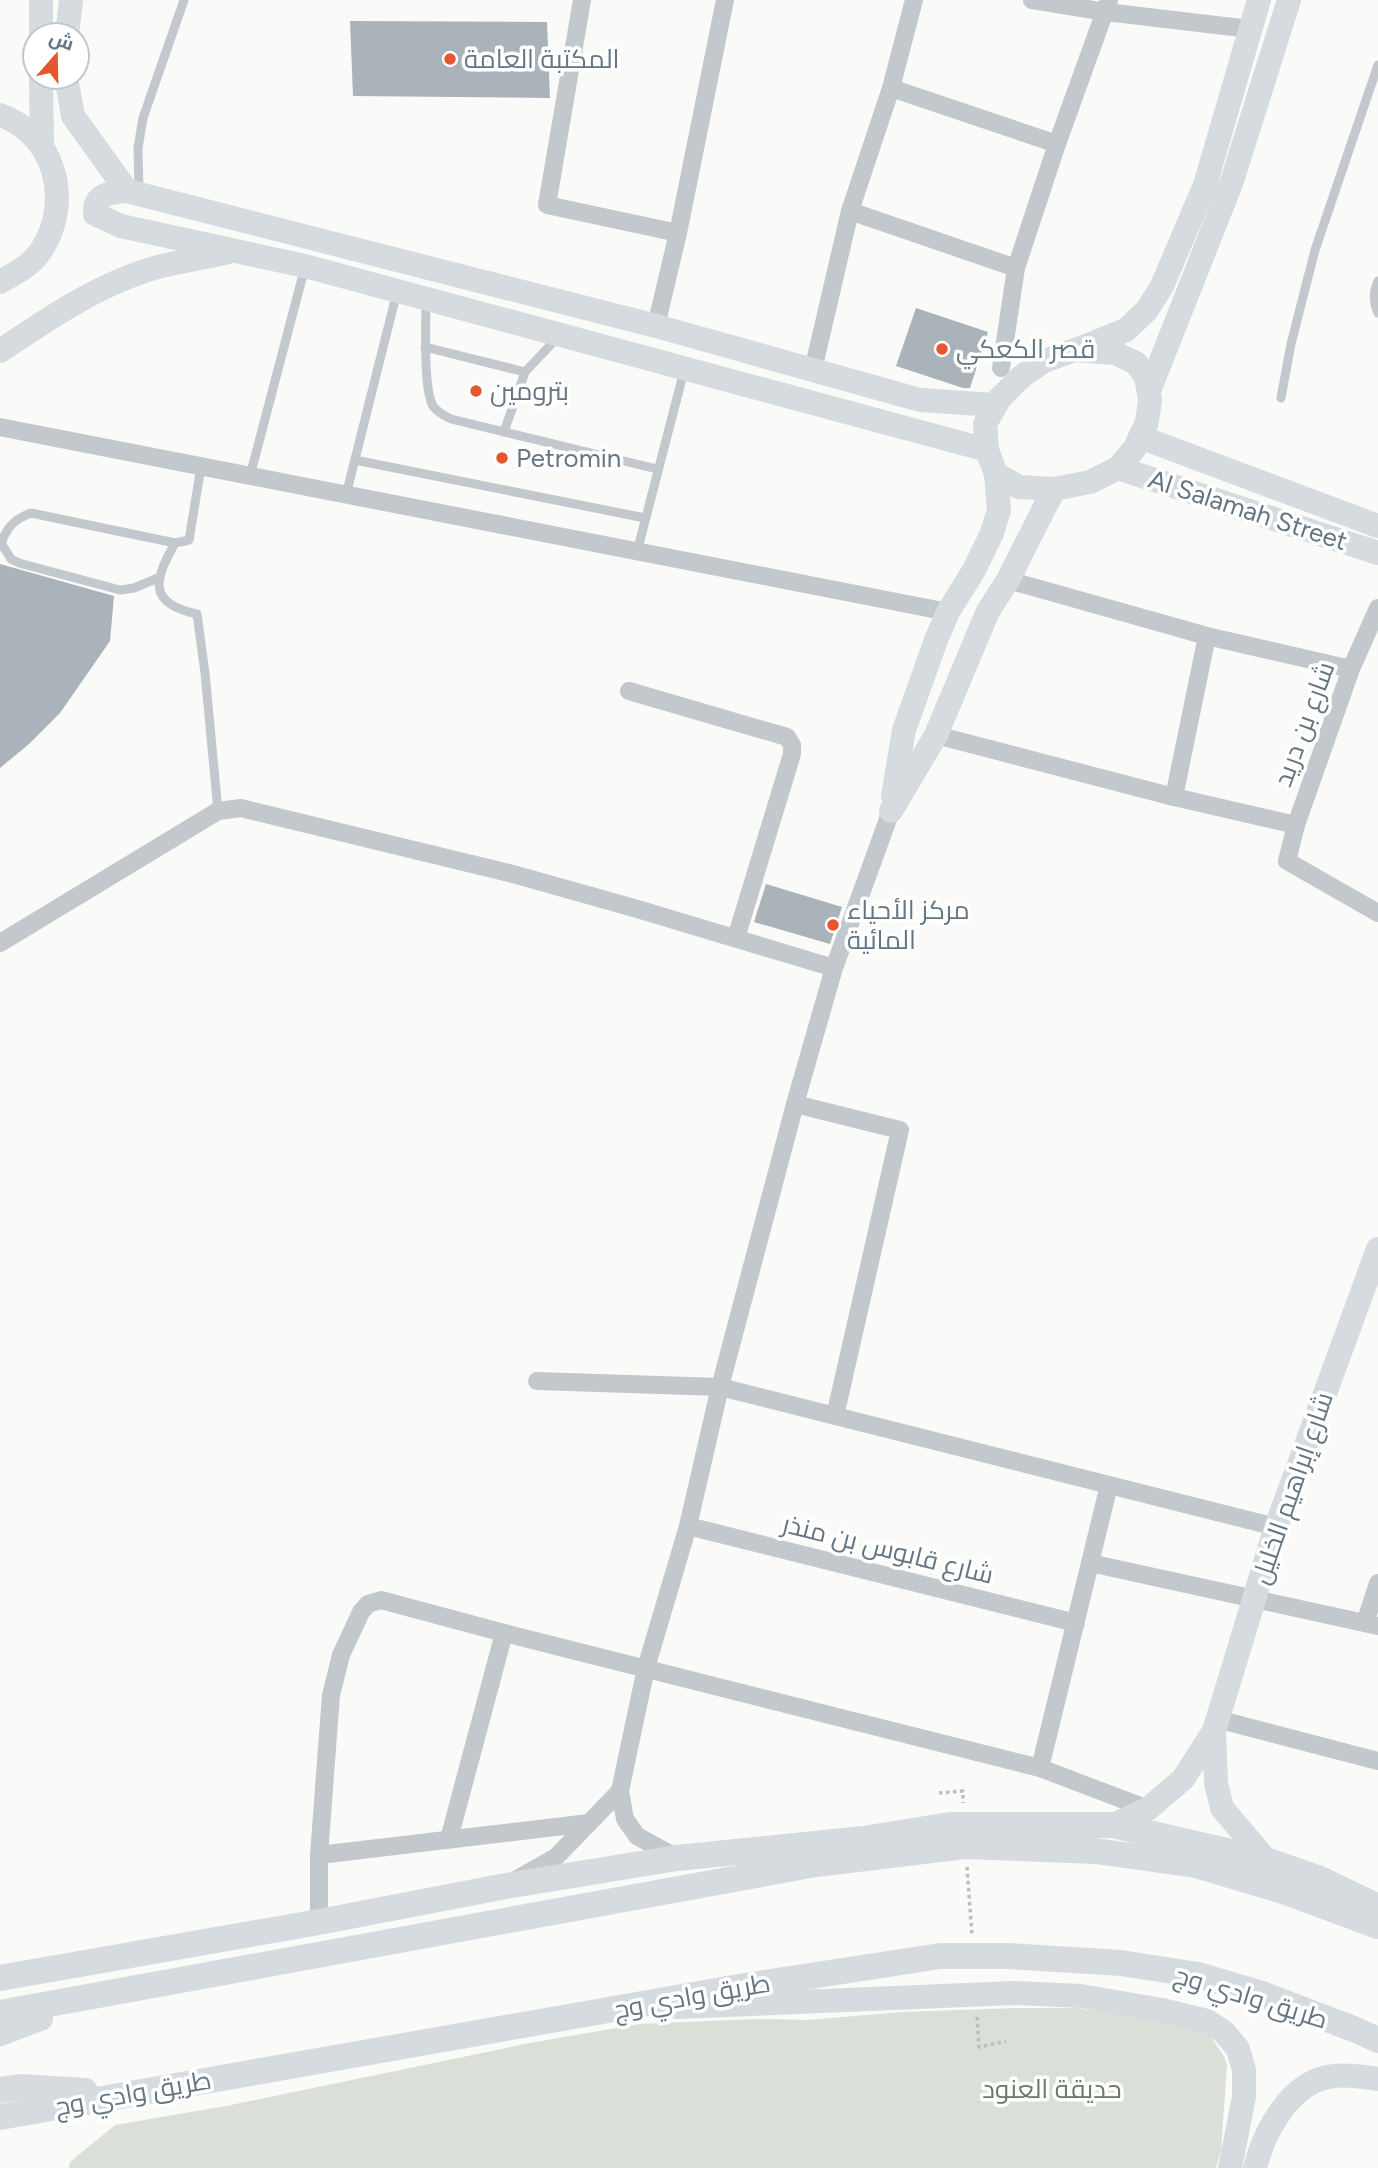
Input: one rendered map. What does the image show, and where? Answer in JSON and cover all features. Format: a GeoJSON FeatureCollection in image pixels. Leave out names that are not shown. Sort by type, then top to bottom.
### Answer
{"type":"FeatureCollection","features":[{"type":"Feature","properties":{"kind":"main road"},"geometry":{"type":"LineString","coordinates":[[0,1978],[506,1886],[677,1858],[863,1839],[950,1825],[1113,1825],[1266,1860],[1320,1879],[1378,1908]]}},
{"type":"Feature","properties":{"kind":"main road"},"geometry":{"type":"LineString","coordinates":[[0,2013],[816,1864],[965,1846],[1096,1851],[1196,1865],[1286,1892],[1378,1926]]}},
{"type":"Feature","properties":{"kind":"main road","name":"طريق وادي وج"},"geometry":{"type":"LineString","coordinates":[[0,2117],[733,1988],[940,1956],[1009,1956],[1121,1963],[1198,1975],[1262,1994],[1378,2040]]}},
{"type":"Feature","properties":{"kind":"main road"},"geometry":{"type":"LineString","coordinates":[[0,2033],[101,1996]]}},
{"type":"Feature","properties":{"kind":"main road"},"geometry":{"type":"LineString","coordinates":[[0,2090],[21,2087],[127,2094]]}},
{"type":"Feature","properties":{"kind":"street"},"geometry":{"type":"LineString","coordinates":[[41,0],[41,21]]}},
{"type":"Feature","properties":{"kind":"street"},"geometry":{"type":"LineString","coordinates":[[69,21],[71,0]]}},
{"type":"Feature","properties":{"kind":"street"},"geometry":{"type":"LineString","coordinates":[[582,0],[547,205],[678,233]]}},
{"type":"Feature","properties":{"kind":"street"},"geometry":{"type":"LineString","coordinates":[[656,326],[678,233],[725,0]]}},
{"type":"Feature","properties":{"kind":"street"},"geometry":{"type":"LineString","coordinates":[[813,370],[850,211],[891,88],[914,0]]}},
{"type":"Feature","properties":{"kind":"street"},"geometry":{"type":"LineString","coordinates":[[1032,0],[1107,6],[1250,29]]}},
{"type":"Feature","properties":{"kind":"street"},"geometry":{"type":"LineString","coordinates":[[891,811],[904,730],[936,640],[948,612],[974,570],[992,533],[999,510],[996,474],[987,450],[985,424],[995,405],[1021,377],[1044,361],[1126,330],[1147,310],[1162,286],[1205,186],[1259,0]]}},
{"type":"Feature","properties":{"kind":"street"},"geometry":{"type":"LineString","coordinates":[[1149,391],[1232,181],[1289,0]]}},
{"type":"Feature","properties":{"kind":"street"},"geometry":{"type":"LineString","coordinates":[[1001,368],[1016,268],[1107,6]]}},
{"type":"Feature","properties":{"kind":"street"},"geometry":{"type":"LineString","coordinates":[[891,88],[1057,144]]}},
{"type":"Feature","properties":{"kind":"street"},"geometry":{"type":"LineString","coordinates":[[41,91],[42,146]]}},
{"type":"Feature","properties":{"kind":"street"},"geometry":{"type":"LineString","coordinates":[[68,91],[73,117],[133,193]]}},
{"type":"Feature","properties":{"kind":"street"},"geometry":{"type":"LineString","coordinates":[[0,115],[26,130],[42,146],[54,171],[58,199],[54,226],[41,251],[21,271],[0,282]]}},
{"type":"Feature","properties":{"kind":"street"},"geometry":{"type":"LineString","coordinates":[[987,450],[398,290],[305,266],[121,226],[95,214],[95,206],[99,198],[106,193],[133,193],[656,326],[920,400],[995,405]]}},
{"type":"Feature","properties":{"kind":"street"},"geometry":{"type":"LineString","coordinates":[[850,211],[1016,268]]}},
{"type":"Feature","properties":{"kind":"street"},"geometry":{"type":"LineString","coordinates":[[0,366],[9,346],[68,306],[157,267],[235,251]]}},
{"type":"Feature","properties":{"kind":"street"},"geometry":{"type":"LineString","coordinates":[[996,474],[1018,487],[1054,489],[1090,482],[1118,468],[1135,448],[1146,422],[1150,400],[1146,377],[1136,363],[1115,353],[1075,351]]}},
{"type":"Feature","properties":{"kind":"street"},"geometry":{"type":"LineString","coordinates":[[888,424],[895,393]]}},
{"type":"Feature","properties":{"kind":"street"},"geometry":{"type":"LineString","coordinates":[[0,427],[948,612]]}},
{"type":"Feature","properties":{"kind":"street","name":"Al Salamah Street"},"geometry":{"type":"LineString","coordinates":[[1140,437],[1378,527]]}},
{"type":"Feature","properties":{"kind":"street","name":"Al Salamah Street"},"geometry":{"type":"LineString","coordinates":[[1118,468],[1378,553]]}},
{"type":"Feature","properties":{"kind":"street"},"geometry":{"type":"LineString","coordinates":[[677,1858],[637,1836],[625,1819],[620,1791],[646,1668],[688,1526],[720,1387],[795,1104],[834,968],[891,811],[936,735],[988,611],[1008,580],[1054,489]]}},
{"type":"Feature","properties":{"kind":"street"},"geometry":{"type":"LineString","coordinates":[[1008,580],[1207,636],[1351,669]]}},
{"type":"Feature","properties":{"kind":"street","name":"شارع بن دريد"},"geometry":{"type":"LineString","coordinates":[[1378,608],[1351,669],[1296,825],[1287,861],[1378,913]]}},
{"type":"Feature","properties":{"kind":"street"},"geometry":{"type":"LineString","coordinates":[[1174,797],[1207,636]]}},
{"type":"Feature","properties":{"kind":"street"},"geometry":{"type":"LineString","coordinates":[[629,691],[787,737],[792,745],[792,754],[736,938]]}},
{"type":"Feature","properties":{"kind":"street"},"geometry":{"type":"LineString","coordinates":[[936,735],[1174,797],[1296,825]]}},
{"type":"Feature","properties":{"kind":"street"},"geometry":{"type":"LineString","coordinates":[[0,943],[218,811],[241,808],[483,867],[634,908],[834,968]]}},
{"type":"Feature","properties":{"kind":"street"},"geometry":{"type":"LineString","coordinates":[[795,1104],[900,1130],[835,1416]]}},
{"type":"Feature","properties":{"kind":"street","name":"شارع إبراهيم الخليل"},"geometry":{"type":"LineString","coordinates":[[1216,1725],[1276,1527],[1378,1249]]}},
{"type":"Feature","properties":{"kind":"street"},"geometry":{"type":"LineString","coordinates":[[537,1381],[720,1387],[1276,1527]]}},
{"type":"Feature","properties":{"kind":"street"},"geometry":{"type":"LineString","coordinates":[[1040,1768],[1109,1485]]}},
{"type":"Feature","properties":{"kind":"street","name":"شارع قابوس بن منذر"},"geometry":{"type":"LineString","coordinates":[[688,1526],[1076,1623]]}},
{"type":"Feature","properties":{"kind":"street"},"geometry":{"type":"LineString","coordinates":[[1090,1563],[1371,1624],[1378,1583]]}},
{"type":"Feature","properties":{"kind":"street"},"geometry":{"type":"LineString","coordinates":[[319,1922],[319,1855],[331,1695],[341,1655],[361,1612],[368,1604],[381,1600],[1040,1768],[1148,1810]]}},
{"type":"Feature","properties":{"kind":"street"},"geometry":{"type":"LineString","coordinates":[[449,1839],[504,1633]]}},
{"type":"Feature","properties":{"kind":"street"},"geometry":{"type":"LineString","coordinates":[[1216,1725],[1378,1761]]}},
{"type":"Feature","properties":{"kind":"street"},"geometry":{"type":"LineString","coordinates":[[1113,1825],[1148,1810],[1183,1779],[1216,1725]]}},
{"type":"Feature","properties":{"kind":"street"},"geometry":{"type":"LineString","coordinates":[[1216,1725],[1216,1783],[1222,1808],[1266,1860]]}},
{"type":"Feature","properties":{"kind":"street"},"geometry":{"type":"LineString","coordinates":[[506,1886],[556,1857],[620,1791]]}},
{"type":"Feature","properties":{"kind":"street"},"geometry":{"type":"LineString","coordinates":[[319,1855],[589,1823]]}},
{"type":"Feature","properties":{"kind":"street"},"geometry":{"type":"LineString","coordinates":[[617,2010],[1014,1993],[1081,1996],[1207,2021],[1224,2032],[1238,2049],[1244,2070],[1244,2097],[1230,2168]]}},
{"type":"Feature","properties":{"kind":"street"},"geometry":{"type":"LineString","coordinates":[[1255,2168],[1259,2150],[1271,2123],[1289,2101],[1308,2085],[1331,2076],[1378,2079]]}},
{"type":"Feature","properties":{"kind":"lane"},"geometry":{"type":"LineString","coordinates":[[133,193],[144,118],[184,0]]}},
{"type":"Feature","properties":{"kind":"lane"},"geometry":{"type":"LineString","coordinates":[[1281,398],[1291,344],[1315,250],[1378,65]]}},
{"type":"Feature","properties":{"kind":"lane"},"geometry":{"type":"LineString","coordinates":[[250,476],[305,266]]}},
{"type":"Feature","properties":{"kind":"lane"},"geometry":{"type":"LineString","coordinates":[[1378,281],[1374,304],[1378,313]]}},
{"type":"Feature","properties":{"kind":"lane"},"geometry":{"type":"LineString","coordinates":[[346,495],[398,290]]}},
{"type":"Feature","properties":{"kind":"lane"},"geometry":{"type":"LineString","coordinates":[[426,298],[425,347],[429,395],[434,408],[451,419],[657,469]]}},
{"type":"Feature","properties":{"kind":"lane"},"geometry":{"type":"LineString","coordinates":[[504,432],[525,372],[560,335]]}},
{"type":"Feature","properties":{"kind":"lane"},"geometry":{"type":"LineString","coordinates":[[425,347],[525,372]]}},
{"type":"Feature","properties":{"kind":"lane"},"geometry":{"type":"LineString","coordinates":[[637,552],[685,369]]}},
{"type":"Feature","properties":{"kind":"lane"},"geometry":{"type":"LineString","coordinates":[[355,460],[645,518]]}},
{"type":"Feature","properties":{"kind":"lane"},"geometry":{"type":"LineString","coordinates":[[158,578],[134,588],[120,590],[19,564],[11,559],[1,541],[8,527],[18,518],[30,513],[175,543],[189,540],[201,467]]}},
{"type":"Feature","properties":{"kind":"lane"},"geometry":{"type":"LineString","coordinates":[[175,543],[158,578],[161,594],[186,612],[197,614],[218,811]]}},
{"type":"Feature","properties":{"kind":"path"},"geometry":{"type":"LineString","coordinates":[[939,1793],[963,1791],[964,1805]]}},
{"type":"Feature","properties":{"kind":"path"},"geometry":{"type":"LineString","coordinates":[[967,1858],[972,1939]]}},
{"type":"Feature","properties":{"kind":"path"},"geometry":{"type":"LineString","coordinates":[[976,2007],[979,2047],[1006,2040]]}},
{"type":"Feature","properties":{"kind":"green space","name":"حديقة العنود"},"geometry":{"type":"Polygon","coordinates":[[[1075,2008],[1134,2015],[1207,2032],[1227,2065],[1221,2150],[1216,2168],[69,2168],[70,2162],[115,2125],[226,2106],[530,2043],[639,2024],[759,2019],[807,2020],[903,2012],[1075,2008]]]}},
{"type":"Feature","properties":{"kind":"building","name":"المكتبة العامة"},"geometry":{"type":"Polygon","coordinates":[[[350,21],[547,22],[550,98],[353,96],[350,21]]]}},
{"type":"Feature","properties":{"kind":"building","name":"قصر الكعكي"},"geometry":{"type":"Polygon","coordinates":[[[916,308],[988,332],[970,388],[896,366],[916,308]]]}},
{"type":"Feature","properties":{"kind":"building"},"geometry":{"type":"Polygon","coordinates":[[[0,564],[114,596],[110,641],[60,713],[0,768],[0,564]]]}},
{"type":"Feature","properties":{"kind":"building"},"geometry":{"type":"Polygon","coordinates":[[[766,884],[842,907],[830,944],[754,922],[766,884]]]}},
{"type":"Feature","properties":{"kind":"place","name":"المكتبة العامة"},"geometry":{"type":"Point","coordinates":[450,59]}},
{"type":"Feature","properties":{"kind":"place","name":"قصر الكعكي"},"geometry":{"type":"Point","coordinates":[942,349]}},
{"type":"Feature","properties":{"kind":"place","name":"بترومين"},"geometry":{"type":"Point","coordinates":[476,391]}},
{"type":"Feature","properties":{"kind":"place","name":"Petromin"},"geometry":{"type":"Point","coordinates":[502,458]}},
{"type":"Feature","properties":{"kind":"place","name":"مركز الأحياء المائية"},"geometry":{"type":"Point","coordinates":[833,925]}}]}
